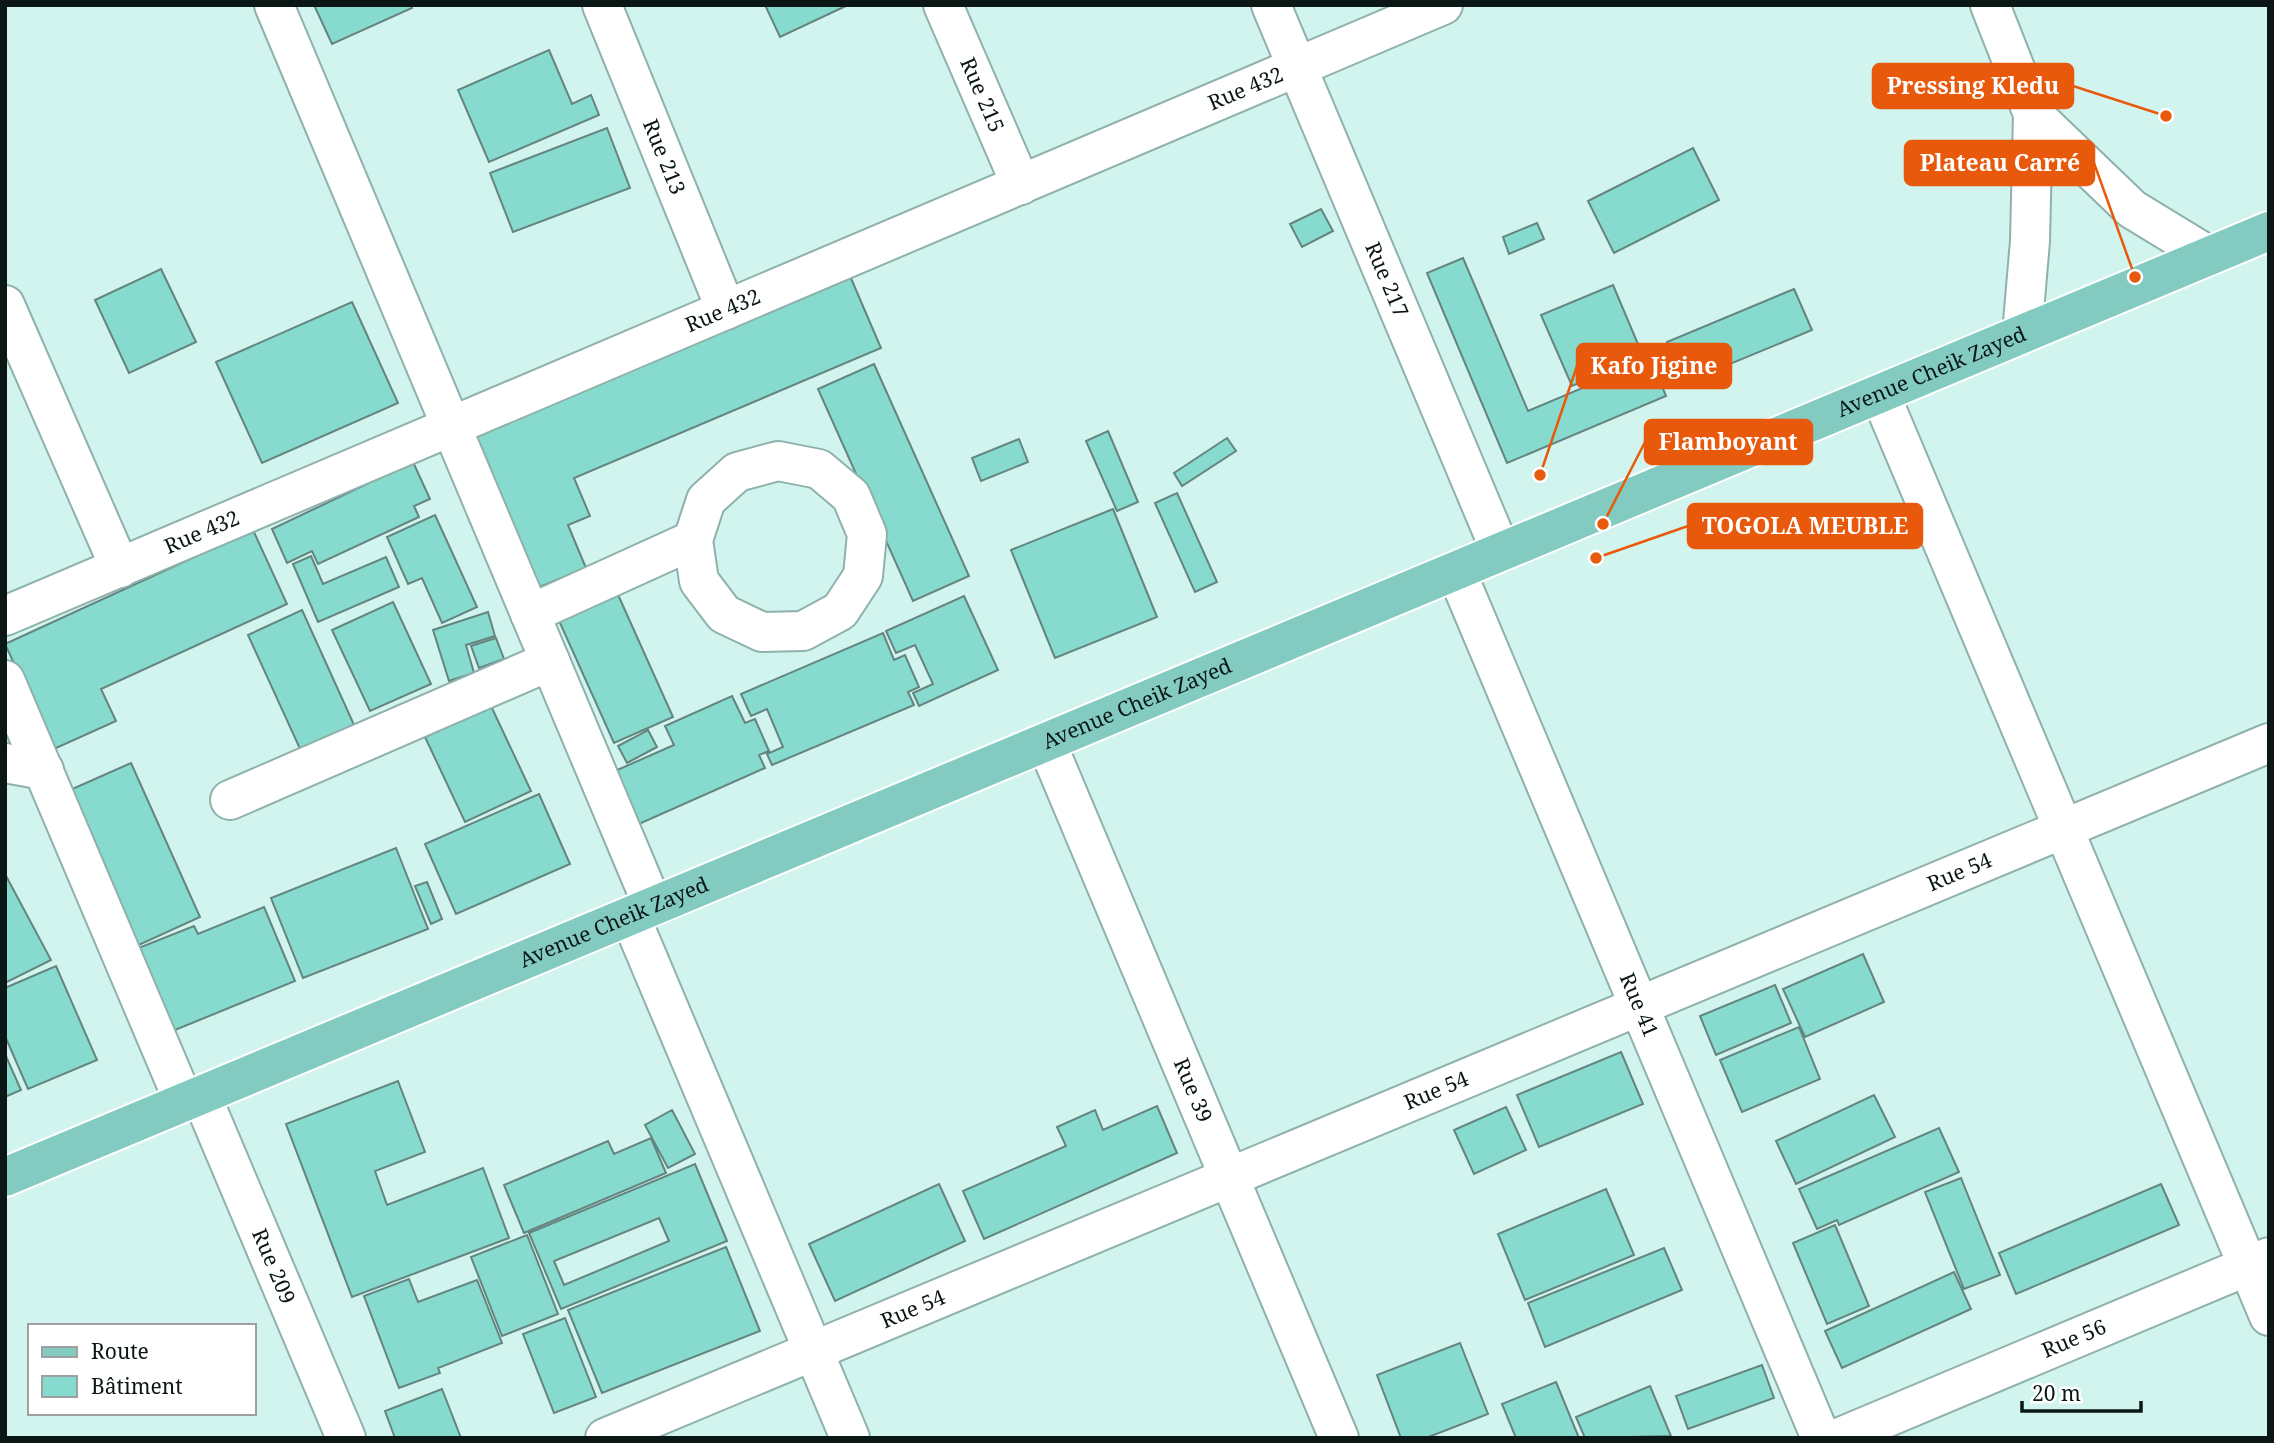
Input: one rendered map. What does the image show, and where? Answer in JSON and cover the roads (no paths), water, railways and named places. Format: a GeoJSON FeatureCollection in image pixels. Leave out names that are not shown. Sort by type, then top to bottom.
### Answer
{"type":"FeatureCollection","features":[{"type":"Feature","properties":{"kind":"main road","name":"Avenue Cheik Zayed"},"geometry":{"type":"LineString","coordinates":[[5,1177],[2269,231]]}},
{"type":"Feature","properties":{"kind":"street"},"geometry":{"type":"LineString","coordinates":[[274,5],[550,661],[642,911],[850,1438]]}},
{"type":"Feature","properties":{"kind":"street","name":"Rue 213"},"geometry":{"type":"LineString","coordinates":[[602,5],[726,310]]}},
{"type":"Feature","properties":{"kind":"street","name":"Rue 215"},"geometry":{"type":"LineString","coordinates":[[943,5],[1021,185]]}},
{"type":"Feature","properties":{"kind":"street","name":"Rue 217"},"geometry":{"type":"LineString","coordinates":[[1271,5],[1501,552]]}},
{"type":"Feature","properties":{"kind":"street","name":"Rue 432"},"geometry":{"type":"LineString","coordinates":[[5,617],[1443,5]]}},
{"type":"Feature","properties":{"kind":"street"},"geometry":{"type":"LineString","coordinates":[[1990,5],[2033,114],[2030,242],[2022,334]]}},
{"type":"Feature","properties":{"kind":"street"},"geometry":{"type":"LineString","coordinates":[[2033,114],[2132,209],[2209,256]]}},
{"type":"Feature","properties":{"kind":"street"},"geometry":{"type":"LineString","coordinates":[[5,305],[120,568]]}},
{"type":"Feature","properties":{"kind":"street"},"geometry":{"type":"LineString","coordinates":[[1880,394],[2063,828],[2258,1261],[2269,1316]]}},
{"type":"Feature","properties":{"kind":"street"},"geometry":{"type":"LineString","coordinates":[[530,614],[693,540],[706,500],[737,472],[778,461],[818,469],[851,496],[867,534],[863,576],[840,611],[803,631],[762,632],[724,614],[699,581],[693,540]]}},
{"type":"Feature","properties":{"kind":"street","name":"Rue 41"},"geometry":{"type":"LineString","coordinates":[[1456,571],[1821,1438]]}},
{"type":"Feature","properties":{"kind":"street"},"geometry":{"type":"LineString","coordinates":[[230,800],[550,661]]}},
{"type":"Feature","properties":{"kind":"street","name":"Rue 209"},"geometry":{"type":"LineString","coordinates":[[5,680],[346,1438]]}},
{"type":"Feature","properties":{"kind":"street","name":"Rue 39"},"geometry":{"type":"LineString","coordinates":[[1046,742],[1339,1438]]}},
{"type":"Feature","properties":{"kind":"street","name":"Rue 54"},"geometry":{"type":"LineString","coordinates":[[606,1438],[2269,743]]}},
{"type":"Feature","properties":{"kind":"street"},"geometry":{"type":"LineString","coordinates":[[5,763],[44,770]]}},
{"type":"Feature","properties":{"kind":"street","name":"Rue 56"},"geometry":{"type":"LineString","coordinates":[[1838,1438],[2258,1261]]}},
{"type":"Feature","properties":{"kind":"place","name":"Pressing Kledu"},"geometry":{"type":"Point","coordinates":[2166,116]}},
{"type":"Feature","properties":{"kind":"place","name":"Plateau Carré"},"geometry":{"type":"Point","coordinates":[2135,277]}},
{"type":"Feature","properties":{"kind":"place","name":"Kafo Jigine"},"geometry":{"type":"Point","coordinates":[1540,475]}},
{"type":"Feature","properties":{"kind":"place","name":"Flamboyant"},"geometry":{"type":"Point","coordinates":[1603,524]}},
{"type":"Feature","properties":{"kind":"place","name":"TOGOLA MEUBLE"},"geometry":{"type":"Point","coordinates":[1596,558]}}]}
